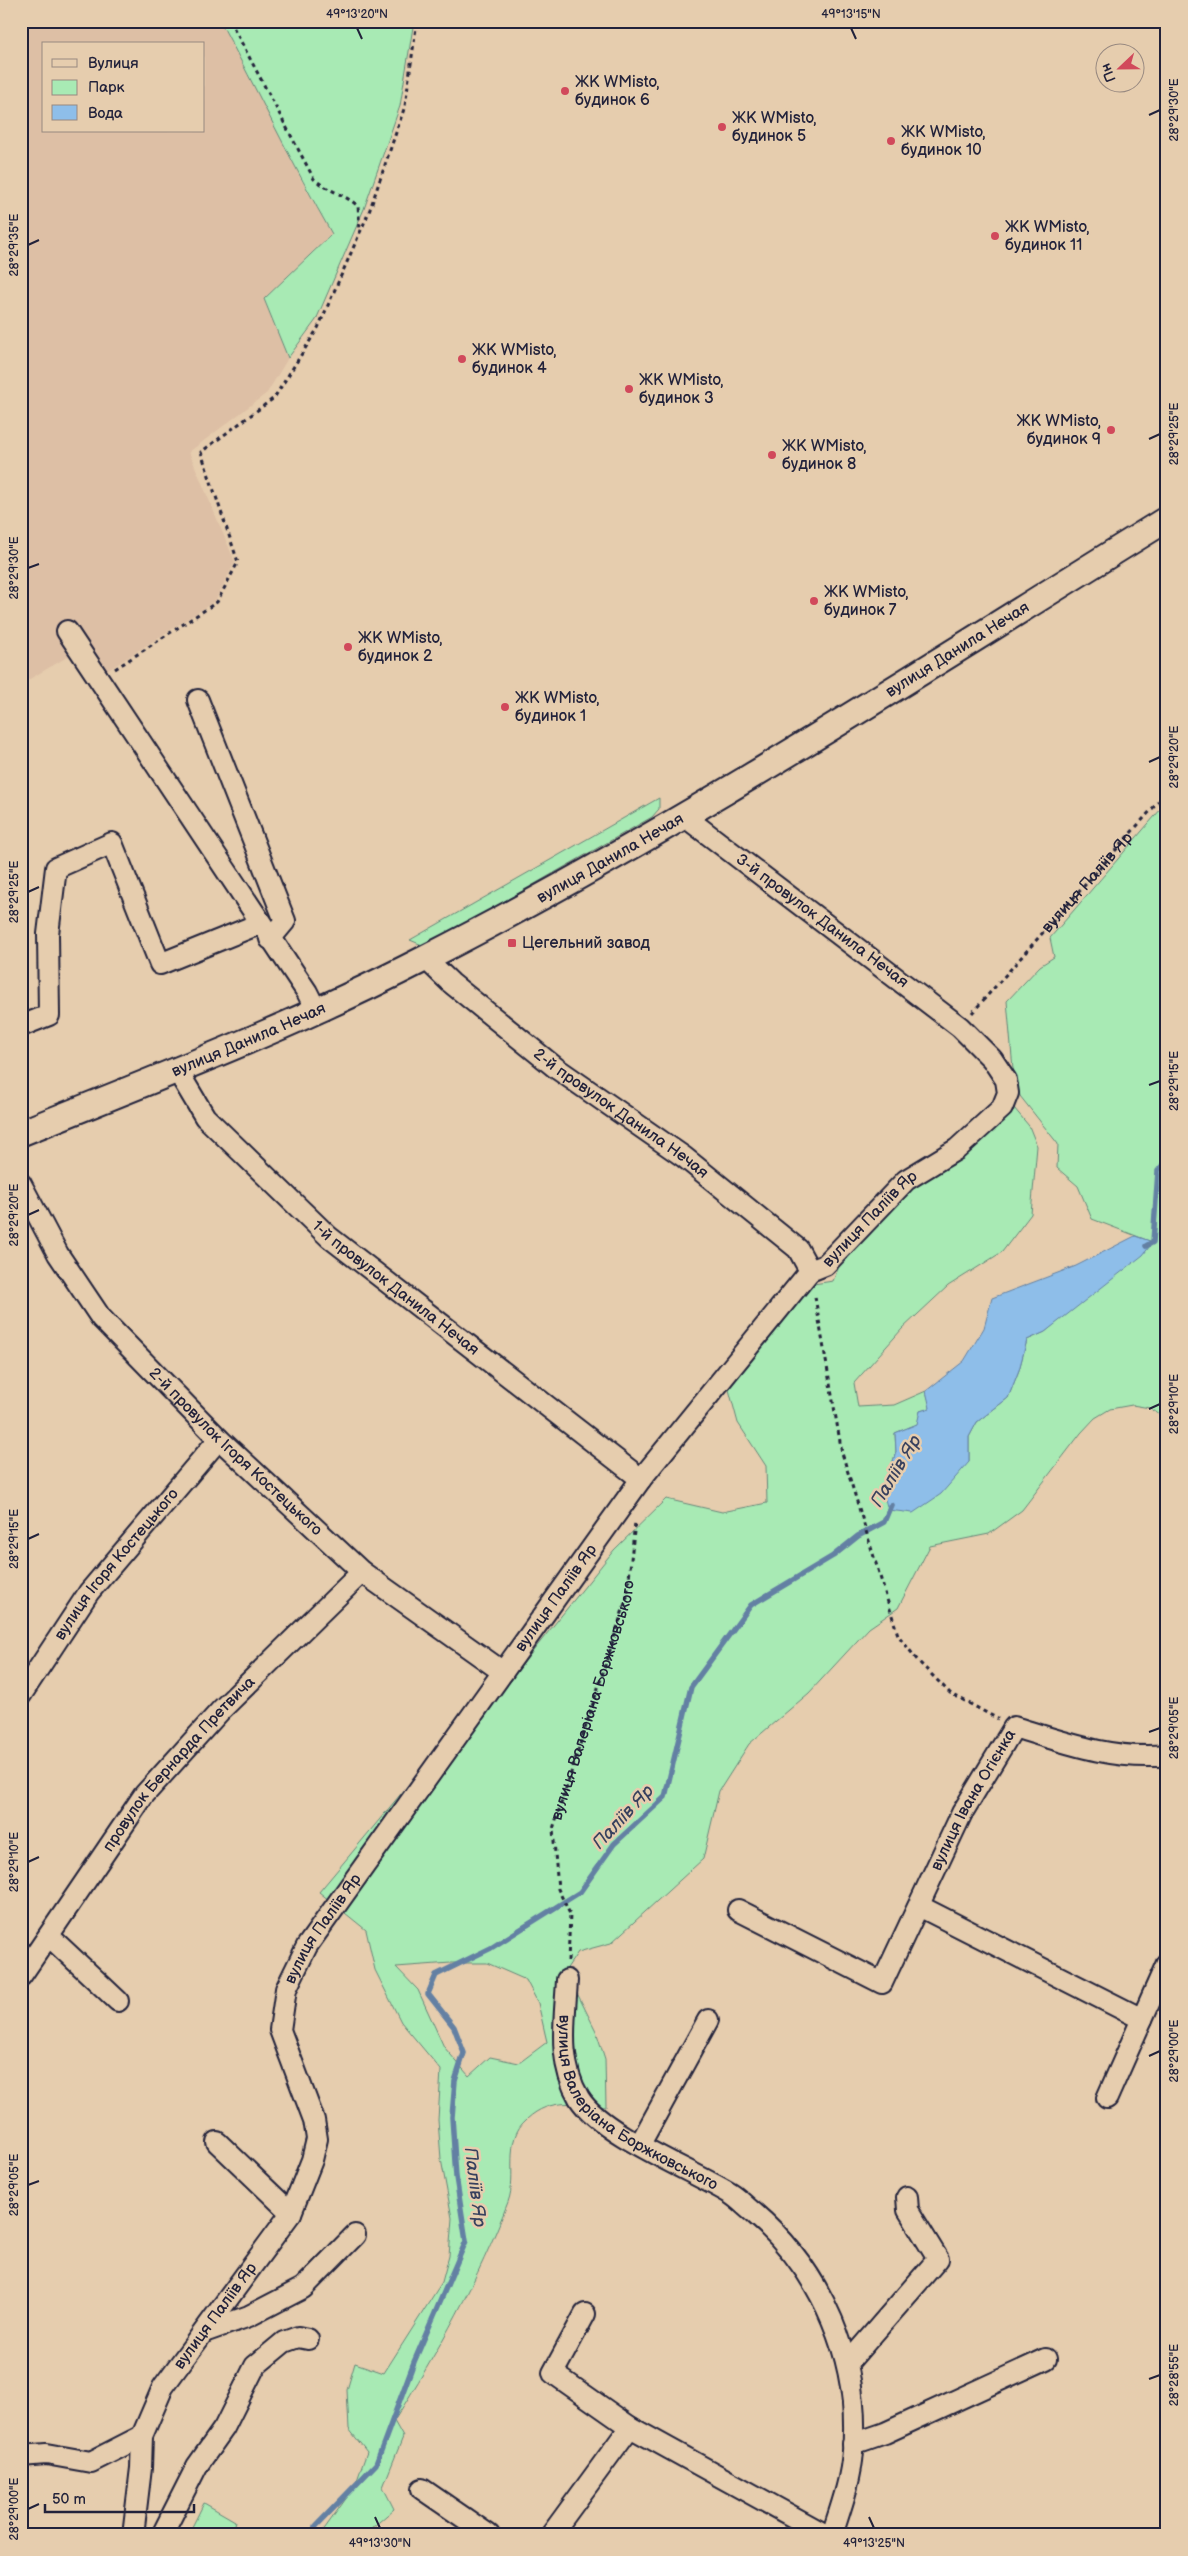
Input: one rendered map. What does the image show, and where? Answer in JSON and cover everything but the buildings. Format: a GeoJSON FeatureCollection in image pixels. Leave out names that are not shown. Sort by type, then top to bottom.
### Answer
{"type":"FeatureCollection","features":[{"type":"Feature","properties":{"kind":"main road","name":"вулиця Данила Нечая"},"geometry":{"type":"LineString","coordinates":[[21,1133],[177,1070],[316,1010],[426,958],[684,816],[1167,519]]}},
{"type":"Feature","properties":{"kind":"street"},"geometry":{"type":"LineString","coordinates":[[66,631],[264,931],[307,992],[316,1010]]}},
{"type":"Feature","properties":{"kind":"street"},"geometry":{"type":"LineString","coordinates":[[21,1026],[49,1016],[48,934],[56,868],[112,843],[160,964],[264,931],[285,921],[198,700]]}},
{"type":"Feature","properties":{"kind":"street","name":"3-й провулок Данила Нечая"},"geometry":{"type":"LineString","coordinates":[[684,816],[960,1027]]}},
{"type":"Feature","properties":{"kind":"street","name":"2-й провулок Данила Нечая"},"geometry":{"type":"LineString","coordinates":[[426,958],[452,983],[556,1068],[684,1157],[798,1249],[810,1272]]}},
{"type":"Feature","properties":{"kind":"street","name":"вулиця Паліїв Яр"},"geometry":{"type":"LineString","coordinates":[[134,2535],[142,2468],[142,2436],[163,2387],[291,2213],[312,2160],[317,2139],[314,2120],[280,2030],[286,1989],[307,1946],[641,1479],[810,1272],[826,1266],[906,1180],[957,1148],[1002,1108],[1008,1093],[1006,1080],[992,1059],[960,1027]]}},
{"type":"Feature","properties":{"kind":"street","name":"1-й провулок Данила Нечая"},"geometry":{"type":"LineString","coordinates":[[177,1070],[205,1117],[329,1237],[641,1479]]}},
{"type":"Feature","properties":{"kind":"street","name":"2-й провулок Ігоря Костецького"},"geometry":{"type":"LineString","coordinates":[[21,1184],[58,1254],[102,1318],[219,1439],[362,1572],[503,1672]]}},
{"type":"Feature","properties":{"kind":"street","name":"вулиця Ігоря Костецького"},"geometry":{"type":"LineString","coordinates":[[21,1695],[89,1592],[219,1439]]}},
{"type":"Feature","properties":{"kind":"street","name":"провулок Бернарда Претвича"},"geometry":{"type":"LineString","coordinates":[[21,1976],[144,1795],[221,1710],[362,1572]]}},
{"type":"Feature","properties":{"kind":"street","name":"вулиця Івана Огієнка"},"geometry":{"type":"LineString","coordinates":[[738,1910],[882,1983],[962,1813],[1014,1727],[1074,1745],[1130,1756],[1167,1755]]}},
{"type":"Feature","properties":{"kind":"street"},"geometry":{"type":"LineString","coordinates":[[919,1906],[1142,2019]]}},
{"type":"Feature","properties":{"kind":"street"},"geometry":{"type":"LineString","coordinates":[[48,1936],[118,2001]]}},
{"type":"Feature","properties":{"kind":"street"},"geometry":{"type":"LineString","coordinates":[[1108,2098],[1167,1963]]}},
{"type":"Feature","properties":{"kind":"street","name":"вулиця Валеріана Боржковського"},"geometry":{"type":"LineString","coordinates":[[567,1980],[564,2054],[568,2076],[580,2099],[600,2122],[732,2195],[775,2231],[808,2272],[830,2313],[847,2364],[853,2408],[853,2444],[845,2496],[832,2535]]}},
{"type":"Feature","properties":{"kind":"street"},"geometry":{"type":"LineString","coordinates":[[640,2144],[708,2020]]}},
{"type":"Feature","properties":{"kind":"street"},"geometry":{"type":"LineString","coordinates":[[217,2142],[291,2213]]}},
{"type":"Feature","properties":{"kind":"street"},"geometry":{"type":"LineString","coordinates":[[847,2364],[938,2259],[908,2210],[906,2197]]}},
{"type":"Feature","properties":{"kind":"street"},"geometry":{"type":"LineString","coordinates":[[204,2332],[249,2316],[303,2288],[355,2235]]}},
{"type":"Feature","properties":{"kind":"street"},"geometry":{"type":"LineString","coordinates":[[585,2314],[553,2373],[630,2427],[826,2535]]}},
{"type":"Feature","properties":{"kind":"street"},"geometry":{"type":"LineString","coordinates":[[162,2535],[197,2466],[224,2428],[255,2366],[284,2342],[298,2337],[308,2339]]}},
{"type":"Feature","properties":{"kind":"street"},"geometry":{"type":"LineString","coordinates":[[853,2444],[885,2434],[1046,2359]]}},
{"type":"Feature","properties":{"kind":"street"},"geometry":{"type":"LineString","coordinates":[[551,2535],[630,2427]]}},
{"type":"Feature","properties":{"kind":"street"},"geometry":{"type":"LineString","coordinates":[[21,2456],[46,2454],[91,2462],[142,2436]]}},
{"type":"Feature","properties":{"kind":"street"},"geometry":{"type":"LineString","coordinates":[[422,2489],[489,2535]]}},
{"type":"Feature","properties":{"kind":"path"},"geometry":{"type":"LineString","coordinates":[[230,21],[314,179],[327,190],[347,196],[358,206],[360,231]]}},
{"type":"Feature","properties":{"kind":"path"},"geometry":{"type":"LineString","coordinates":[[98,680],[217,602],[238,562],[201,452],[274,398],[318,328],[360,231],[404,106],[417,21]]}},
{"type":"Feature","properties":{"kind":"path","name":"вулиця Паліїв Яр"},"geometry":{"type":"LineString","coordinates":[[960,1027],[1167,792]]}},
{"type":"Feature","properties":{"kind":"path"},"geometry":{"type":"LineString","coordinates":[[810,1272],[842,1453],[898,1635],[918,1660],[950,1693],[1014,1727]]}},
{"type":"Feature","properties":{"kind":"path","name":"вулиця Валеріана Боржковського"},"geometry":{"type":"LineString","coordinates":[[567,1980],[570,1914],[558,1888],[552,1829],[626,1597],[636,1519]]}},
{"type":"Feature","properties":{"kind":"shaded area"},"geometry":{"type":"Polygon","coordinates":[[[21,21],[220,21],[279,132],[301,180],[332,234],[264,299],[288,358],[267,393],[189,452],[235,562],[215,601],[99,676],[81,649],[21,684],[21,21]]]}},
{"type":"Feature","properties":{"kind":"green space"},"geometry":{"type":"Polygon","coordinates":[[[220,21],[414,21],[400,106],[364,209],[316,320],[288,358],[264,299],[332,234],[220,21]]]}},
{"type":"Feature","properties":{"kind":"green space"},"geometry":{"type":"Polygon","coordinates":[[[659,798],[659,809],[652,817],[433,942],[422,945],[410,940],[659,798]]]}},
{"type":"Feature","properties":{"kind":"green space"},"geometry":{"type":"Polygon","coordinates":[[[1167,802],[1167,1420],[1150,1408],[1132,1405],[1110,1409],[1095,1418],[1081,1433],[1022,1510],[989,1534],[930,1546],[898,1608],[869,1628],[809,1693],[749,1744],[719,1791],[703,1859],[611,1943],[578,1952],[559,1980],[576,1991],[596,2031],[605,2059],[606,2107],[564,2104],[545,2107],[527,2119],[519,2128],[513,2148],[511,2192],[497,2230],[457,2314],[394,2421],[403,2437],[383,2487],[394,2509],[364,2535],[320,2535],[355,2486],[367,2452],[349,2429],[347,2390],[355,2363],[384,2373],[442,2282],[449,2256],[452,2218],[441,2159],[438,2120],[441,2070],[401,2022],[375,1970],[366,1930],[319,1892],[415,1777],[448,1757],[614,1550],[666,1499],[722,1512],[767,1503],[766,1466],[738,1423],[728,1386],[807,1285],[833,1281],[845,1252],[908,1183],[1003,1110],[1014,1108],[1029,1126],[1037,1146],[1031,1214],[1002,1252],[948,1286],[902,1329],[854,1383],[858,1407],[894,1405],[926,1391],[931,1408],[920,1411],[918,1424],[895,1433],[896,1452],[883,1492],[969,1462],[969,1437],[977,1422],[1008,1398],[1019,1370],[1027,1340],[1045,1332],[1152,1242],[1092,1219],[1078,1186],[1057,1168],[1058,1144],[1020,1096],[1013,1069],[1007,1001],[1040,966],[1054,957],[1050,938],[1167,802]],[[451,1963],[396,1967],[418,1990],[444,2047],[469,2076],[490,2057],[519,2063],[547,2042],[538,2003],[526,1980],[487,1963],[451,1963]]]}},
{"type":"Feature","properties":{"kind":"green space"},"geometry":{"type":"Polygon","coordinates":[[[204,2503],[235,2521],[231,2535],[188,2535],[204,2503]]]}},
{"type":"Feature","properties":{"kind":"water"},"geometry":{"type":"Polygon","coordinates":[[[1135,1236],[1153,1242],[1143,1255],[1045,1332],[1027,1340],[1019,1370],[1008,1398],[977,1422],[969,1437],[969,1462],[941,1494],[913,1513],[888,1510],[883,1492],[896,1452],[895,1433],[917,1424],[920,1411],[930,1408],[926,1391],[964,1361],[984,1328],[992,1298],[1076,1266],[1135,1236]]]}},
{"type":"Feature","properties":{"kind":"waterway","name":"Паліїв Яр"},"geometry":{"type":"LineString","coordinates":[[1146,1246],[1153,1242],[1158,1171],[1167,1160]]}},
{"type":"Feature","properties":{"kind":"waterway","name":"Паліїв Яр"},"geometry":{"type":"LineString","coordinates":[[314,2535],[316,2526],[376,2464],[414,2362],[466,2241],[456,2177],[452,2117],[455,2081],[464,2053],[454,2027],[428,1994],[436,1975],[491,1948],[580,1892],[614,1844],[665,1797],[691,1687],[751,1605],[833,1556],[858,1536],[884,1522],[891,1505]]}},
{"type":"Feature","properties":{"kind":"place","name":"ЖК WMisto, будинок 6"},"geometry":{"type":"Point","coordinates":[565,91]}},
{"type":"Feature","properties":{"kind":"place","name":"ЖК WMisto, будинок 5"},"geometry":{"type":"Point","coordinates":[722,127]}},
{"type":"Feature","properties":{"kind":"place","name":"ЖК WMisto, будинок 10"},"geometry":{"type":"Point","coordinates":[891,141]}},
{"type":"Feature","properties":{"kind":"place","name":"ЖК WMisto, будинок 11"},"geometry":{"type":"Point","coordinates":[995,236]}},
{"type":"Feature","properties":{"kind":"place","name":"ЖК WMisto, будинок 4"},"geometry":{"type":"Point","coordinates":[462,359]}},
{"type":"Feature","properties":{"kind":"place","name":"ЖК WMisto, будинок 3"},"geometry":{"type":"Point","coordinates":[629,389]}},
{"type":"Feature","properties":{"kind":"place","name":"ЖК WMisto, будинок 9"},"geometry":{"type":"Point","coordinates":[1111,430]}},
{"type":"Feature","properties":{"kind":"place","name":"ЖК WMisto, будинок 8"},"geometry":{"type":"Point","coordinates":[772,455]}},
{"type":"Feature","properties":{"kind":"place","name":"ЖК WMisto, будинок 7"},"geometry":{"type":"Point","coordinates":[814,601]}},
{"type":"Feature","properties":{"kind":"place","name":"ЖК WMisto, будинок 2"},"geometry":{"type":"Point","coordinates":[348,647]}},
{"type":"Feature","properties":{"kind":"place","name":"ЖК WMisto, будинок 1"},"geometry":{"type":"Point","coordinates":[505,707]}},
{"type":"Feature","properties":{"kind":"place","name":"Цегельний завод"},"geometry":{"type":"Point","coordinates":[512,943]}}]}
